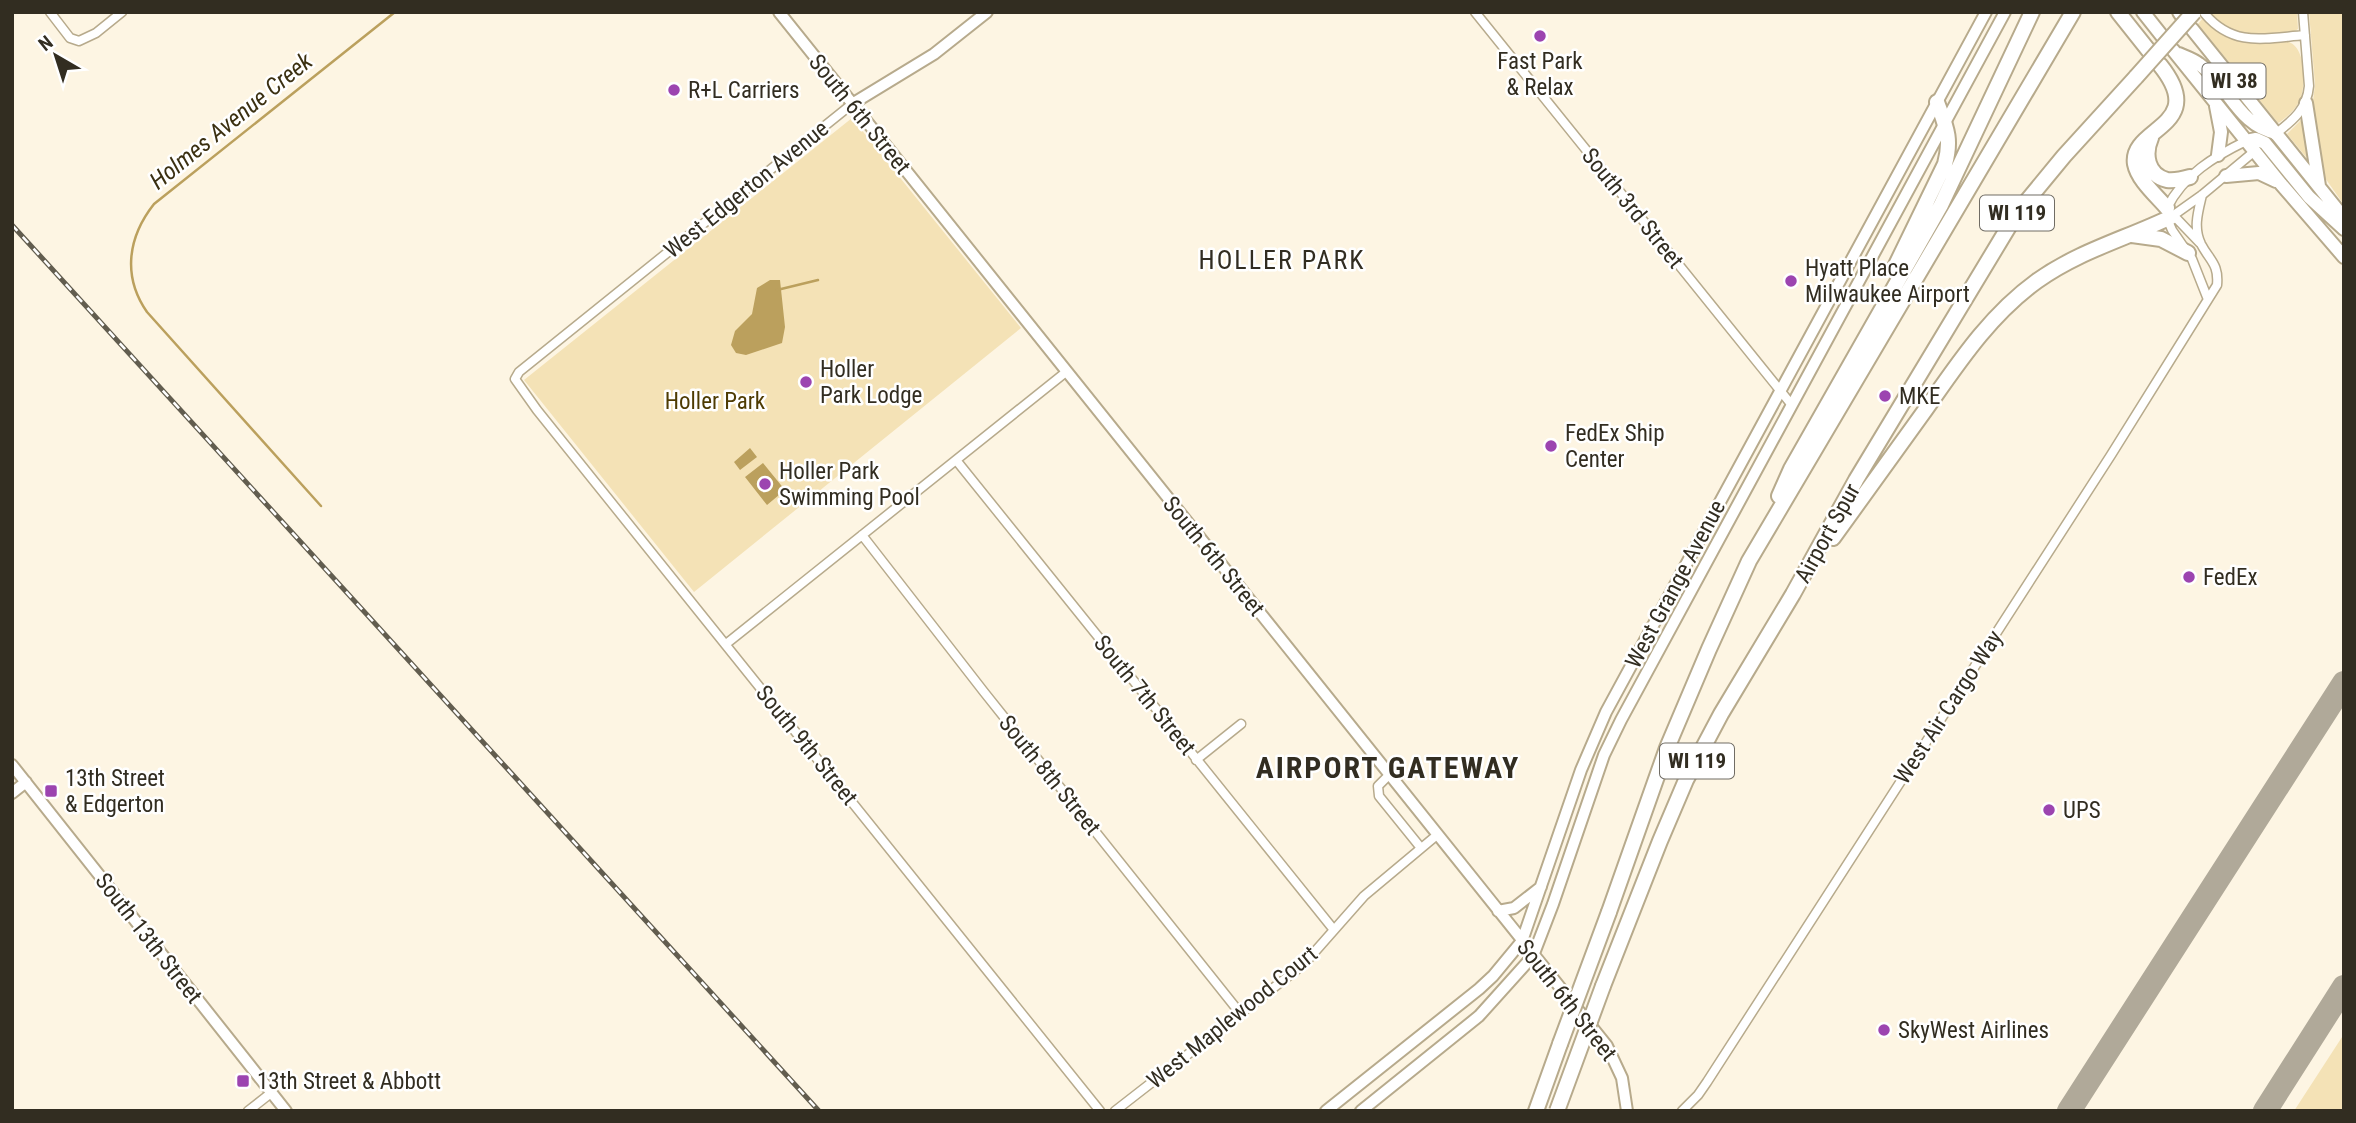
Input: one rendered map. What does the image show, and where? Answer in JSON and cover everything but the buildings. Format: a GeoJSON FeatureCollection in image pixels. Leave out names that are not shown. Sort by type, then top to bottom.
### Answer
{"type":"FeatureCollection","features":[{"type":"Feature","properties":{"kind":"highway"},"geometry":{"type":"LineString","coordinates":[[1749,561],[1791,469],[1941,205],[2032,12]]}},
{"type":"Feature","properties":{"kind":"highway","name":"WI 119"},"geometry":{"type":"LineString","coordinates":[[1536,1111],[1667,748],[1749,561],[2073,12]]}},
{"type":"Feature","properties":{"kind":"highway"},"geometry":{"type":"LineString","coordinates":[[2118,12],[2149,51]]}},
{"type":"Feature","properties":{"kind":"highway","name":"Airport Spur"},"geometry":{"type":"LineString","coordinates":[[1557,1111],[1660,841],[1686,780],[1721,714],[1793,594],[1876,446],[2017,213],[2190,13]]}},
{"type":"Feature","properties":{"kind":"highway"},"geometry":{"type":"LineString","coordinates":[[1793,594],[1968,349],[1993,320],[2028,288],[2060,267],[2169,212],[2146,183],[2135,163],[2140,145],[2168,122],[2175,108],[2174,85],[2160,65]]}},
{"type":"Feature","properties":{"kind":"highway"},"geometry":{"type":"LineString","coordinates":[[1864,339],[1876,308],[1945,164],[1949,147],[1937,102]]}},
{"type":"Feature","properties":{"kind":"highway"},"geometry":{"type":"LineString","coordinates":[[2152,135],[2146,156],[2157,175],[2167,180],[2190,177]]}},
{"type":"Feature","properties":{"kind":"highway"},"geometry":{"type":"LineString","coordinates":[[2127,235],[2158,238],[2188,253]]}},
{"type":"Feature","properties":{"kind":"main road"},"geometry":{"type":"LineString","coordinates":[[2143,12],[2162,36]]}},
{"type":"Feature","properties":{"kind":"main road","name":"WI 38"},"geometry":{"type":"LineString","coordinates":[[2192,29],[2344,218]]}},
{"type":"Feature","properties":{"kind":"main road","name":"WI 38"},"geometry":{"type":"LineString","coordinates":[[2246,141],[2174,51],[2199,63],[2255,126],[2277,133]]}},
{"type":"Feature","properties":{"kind":"main road"},"geometry":{"type":"LineString","coordinates":[[2215,102],[2221,132],[2218,155]]}},
{"type":"Feature","properties":{"kind":"main road"},"geometry":{"type":"LineString","coordinates":[[2306,103],[2319,187]]}},
{"type":"Feature","properties":{"kind":"main road"},"geometry":{"type":"LineString","coordinates":[[2246,141],[2256,139],[2281,184],[2344,257]]}},
{"type":"Feature","properties":{"kind":"main road"},"geometry":{"type":"LineString","coordinates":[[2260,147],[2344,229]]}},
{"type":"Feature","properties":{"kind":"main road"},"geometry":{"type":"LineString","coordinates":[[2226,176],[2259,173],[2281,184]]}},
{"type":"Feature","properties":{"kind":"street"},"geometry":{"type":"LineString","coordinates":[[50,12],[75,41],[88,38],[122,12]]}},
{"type":"Feature","properties":{"kind":"street","name":"South 6th Street"},"geometry":{"type":"LineString","coordinates":[[779,12],[1611,1052],[1622,1078],[1627,1111]]}},
{"type":"Feature","properties":{"kind":"street","name":"West Edgerton Avenue"},"geometry":{"type":"LineString","coordinates":[[515,379],[519,372],[852,104],[934,54],[987,12]]}},
{"type":"Feature","properties":{"kind":"street","name":"South 3rd Street"},"geometry":{"type":"LineString","coordinates":[[1475,12],[1791,404]]}},
{"type":"Feature","properties":{"kind":"street","name":"West Grange Avenue"},"geometry":{"type":"LineString","coordinates":[[1328,1110],[1466,1000],[1493,976],[1522,941],[1585,760],[1606,712],[1986,12]]}},
{"type":"Feature","properties":{"kind":"street","name":"West Grange Avenue"},"geometry":{"type":"LineString","coordinates":[[1361,1111],[1479,1016],[1533,956],[1604,755],[1638,687],[2005,12]]}},
{"type":"Feature","properties":{"kind":"street"},"geometry":{"type":"LineString","coordinates":[[2169,212],[2202,195],[2226,176],[2294,118],[2306,103],[2309,86],[2303,12]]}},
{"type":"Feature","properties":{"kind":"street"},"geometry":{"type":"LineString","coordinates":[[2190,13],[2241,38],[2305,35]]}},
{"type":"Feature","properties":{"kind":"street"},"geometry":{"type":"LineString","coordinates":[[2207,297],[2200,275],[2172,230],[2169,212],[2177,191],[2190,177],[2218,155],[2246,141]]}},
{"type":"Feature","properties":{"kind":"street","name":"West Air Cargo Way"},"geometry":{"type":"LineString","coordinates":[[1682,1111],[1698,1095],[1726,1052],[2108,460],[2196,320],[2207,297],[2217,285],[2218,274],[2197,230],[2196,219],[2202,195]]}},
{"type":"Feature","properties":{"kind":"street"},"geometry":{"type":"LineString","coordinates":[[2169,212],[2202,245]]}},
{"type":"Feature","properties":{"kind":"street"},"geometry":{"type":"LineString","coordinates":[[726,644],[1066,372]]}},
{"type":"Feature","properties":{"kind":"street","name":"South 9th Street"},"geometry":{"type":"LineString","coordinates":[[515,379],[1100,1111]]}},
{"type":"Feature","properties":{"kind":"street"},"geometry":{"type":"LineString","coordinates":[[1746,452],[1761,460]]}},
{"type":"Feature","properties":{"kind":"street","name":"South 7th Street"},"geometry":{"type":"LineString","coordinates":[[956,460],[1334,930]]}},
{"type":"Feature","properties":{"kind":"street","name":"South 8th Street"},"geometry":{"type":"LineString","coordinates":[[862,535],[1241,1013]]}},
{"type":"Feature","properties":{"kind":"street"},"geometry":{"type":"LineString","coordinates":[[1623,679],[1638,687]]}},
{"type":"Feature","properties":{"kind":"street"},"geometry":{"type":"LineString","coordinates":[[1196,760],[1241,724]]}},
{"type":"Feature","properties":{"kind":"street","name":"South 13th Street"},"geometry":{"type":"LineString","coordinates":[[12,765],[286,1111]]}},
{"type":"Feature","properties":{"kind":"street"},"geometry":{"type":"LineString","coordinates":[[1389,775],[1378,786],[1379,796],[1421,848]]}},
{"type":"Feature","properties":{"kind":"street"},"geometry":{"type":"LineString","coordinates":[[12,793],[26,782]]}},
{"type":"Feature","properties":{"kind":"street","name":"West Maplewood Court"},"geometry":{"type":"LineString","coordinates":[[1115,1111],[1304,964],[1364,895],[1437,835]]}},
{"type":"Feature","properties":{"kind":"street"},"geometry":{"type":"LineString","coordinates":[[1497,911],[1514,908],[1543,885]]}},
{"type":"Feature","properties":{"kind":"street"},"geometry":{"type":"LineString","coordinates":[[1466,1000],[1479,1016]]}},
{"type":"Feature","properties":{"kind":"street"},"geometry":{"type":"LineString","coordinates":[[248,1111],[271,1093]]}},
{"type":"Feature","properties":{"kind":"green space"},"geometry":{"type":"Polygon","coordinates":[[[2209,12],[2297,12],[2298,29],[2270,33],[2238,32],[2228,28],[2209,12]]]}},
{"type":"Feature","properties":{"kind":"green space"},"geometry":{"type":"Polygon","coordinates":[[[2309,12],[2344,12],[2344,205],[2323,175],[2312,108],[2315,85],[2309,12]]]}},
{"type":"Feature","properties":{"kind":"green space"},"geometry":{"type":"Polygon","coordinates":[[[2203,18],[2232,38],[2248,42],[2286,41],[2295,46],[2302,60],[2303,88],[2299,102],[2286,118],[2278,123],[2198,24],[2203,18]]]}},
{"type":"Feature","properties":{"kind":"green space"},"geometry":{"type":"Polygon","coordinates":[[[2304,117],[2310,162],[2287,134],[2304,117]]]}},
{"type":"Feature","properties":{"kind":"green space","name":"Holler Park"},"geometry":{"type":"Polygon","coordinates":[[[852,118],[1021,328],[694,592],[524,380],[852,118]]]}},
{"type":"Feature","properties":{"kind":"green space"},"geometry":{"type":"Polygon","coordinates":[[[2344,1034],[2344,1111],[2294,1111],[2344,1034]]]}},
{"type":"Feature","properties":{"kind":"shaded area"},"geometry":{"type":"Polygon","coordinates":[[[770,280],[780,280],[785,327],[782,343],[746,355],[736,353],[731,345],[735,331],[752,314],[757,288],[770,280]]]}},
{"type":"Feature","properties":{"kind":"shaded area"},"geometry":{"type":"Polygon","coordinates":[[[750,448],[757,457],[740,470],[734,462],[750,448]]]}},
{"type":"Feature","properties":{"kind":"shaded area","name":"Holler Park Swimming Pool"},"geometry":{"type":"Polygon","coordinates":[[[763,463],[785,490],[767,505],[745,477],[763,463]]]}},
{"type":"Feature","properties":{"kind":"waterway","name":"Holmes Avenue Creek"},"geometry":{"type":"LineString","coordinates":[[321,506],[147,312],[134,285],[131,257],[138,230],[154,204],[395,12]]}},
{"type":"Feature","properties":{"kind":"waterway"},"geometry":{"type":"LineString","coordinates":[[777,290],[818,280]]}},
{"type":"Feature","properties":{"kind":"taxiway"},"geometry":{"type":"LineString","coordinates":[[2069,1111],[2344,683]]}},
{"type":"Feature","properties":{"kind":"taxiway"},"geometry":{"type":"LineString","coordinates":[[2265,1111],[2344,987]]}},
{"type":"Feature","properties":{"kind":"railway"},"geometry":{"type":"LineString","coordinates":[[12,225],[819,1111]]}},
{"type":"Feature","properties":{"kind":"place","name":"Fast Park & Relax"},"geometry":{"type":"Point","coordinates":[1540,36]}},
{"type":"Feature","properties":{"kind":"place","name":"R+L Carriers"},"geometry":{"type":"Point","coordinates":[674,90]}},
{"type":"Feature","properties":{"kind":"place","name":"Hyatt Place Milwaukee Airport"},"geometry":{"type":"Point","coordinates":[1791,281]}},
{"type":"Feature","properties":{"kind":"place","name":"Holler Park Lodge"},"geometry":{"type":"Point","coordinates":[806,382]}},
{"type":"Feature","properties":{"kind":"place","name":"MKE"},"geometry":{"type":"Point","coordinates":[1885,396]}},
{"type":"Feature","properties":{"kind":"place","name":"FedEx Ship Center"},"geometry":{"type":"Point","coordinates":[1551,446]}},
{"type":"Feature","properties":{"kind":"place","name":"Holler Park Swimming Pool"},"geometry":{"type":"Point","coordinates":[765,484]}},
{"type":"Feature","properties":{"kind":"place","name":"FedEx"},"geometry":{"type":"Point","coordinates":[2189,577]}},
{"type":"Feature","properties":{"kind":"place","name":"13th Street & Edgerton"},"geometry":{"type":"Point","coordinates":[51,791]}},
{"type":"Feature","properties":{"kind":"place","name":"UPS"},"geometry":{"type":"Point","coordinates":[2049,810]}},
{"type":"Feature","properties":{"kind":"place","name":"SkyWest Airlines"},"geometry":{"type":"Point","coordinates":[1884,1030]}},
{"type":"Feature","properties":{"kind":"place","name":"13th Street & Abbott"},"geometry":{"type":"Point","coordinates":[243,1081]}},
{"type":"Feature","properties":{"kind":"district","name":"HOLLER PARK"},"geometry":{"type":"Point","coordinates":[1282,260]}},
{"type":"Feature","properties":{"kind":"district","name":"AIRPORT GATEWAY"},"geometry":{"type":"Point","coordinates":[1388,768]}}]}
